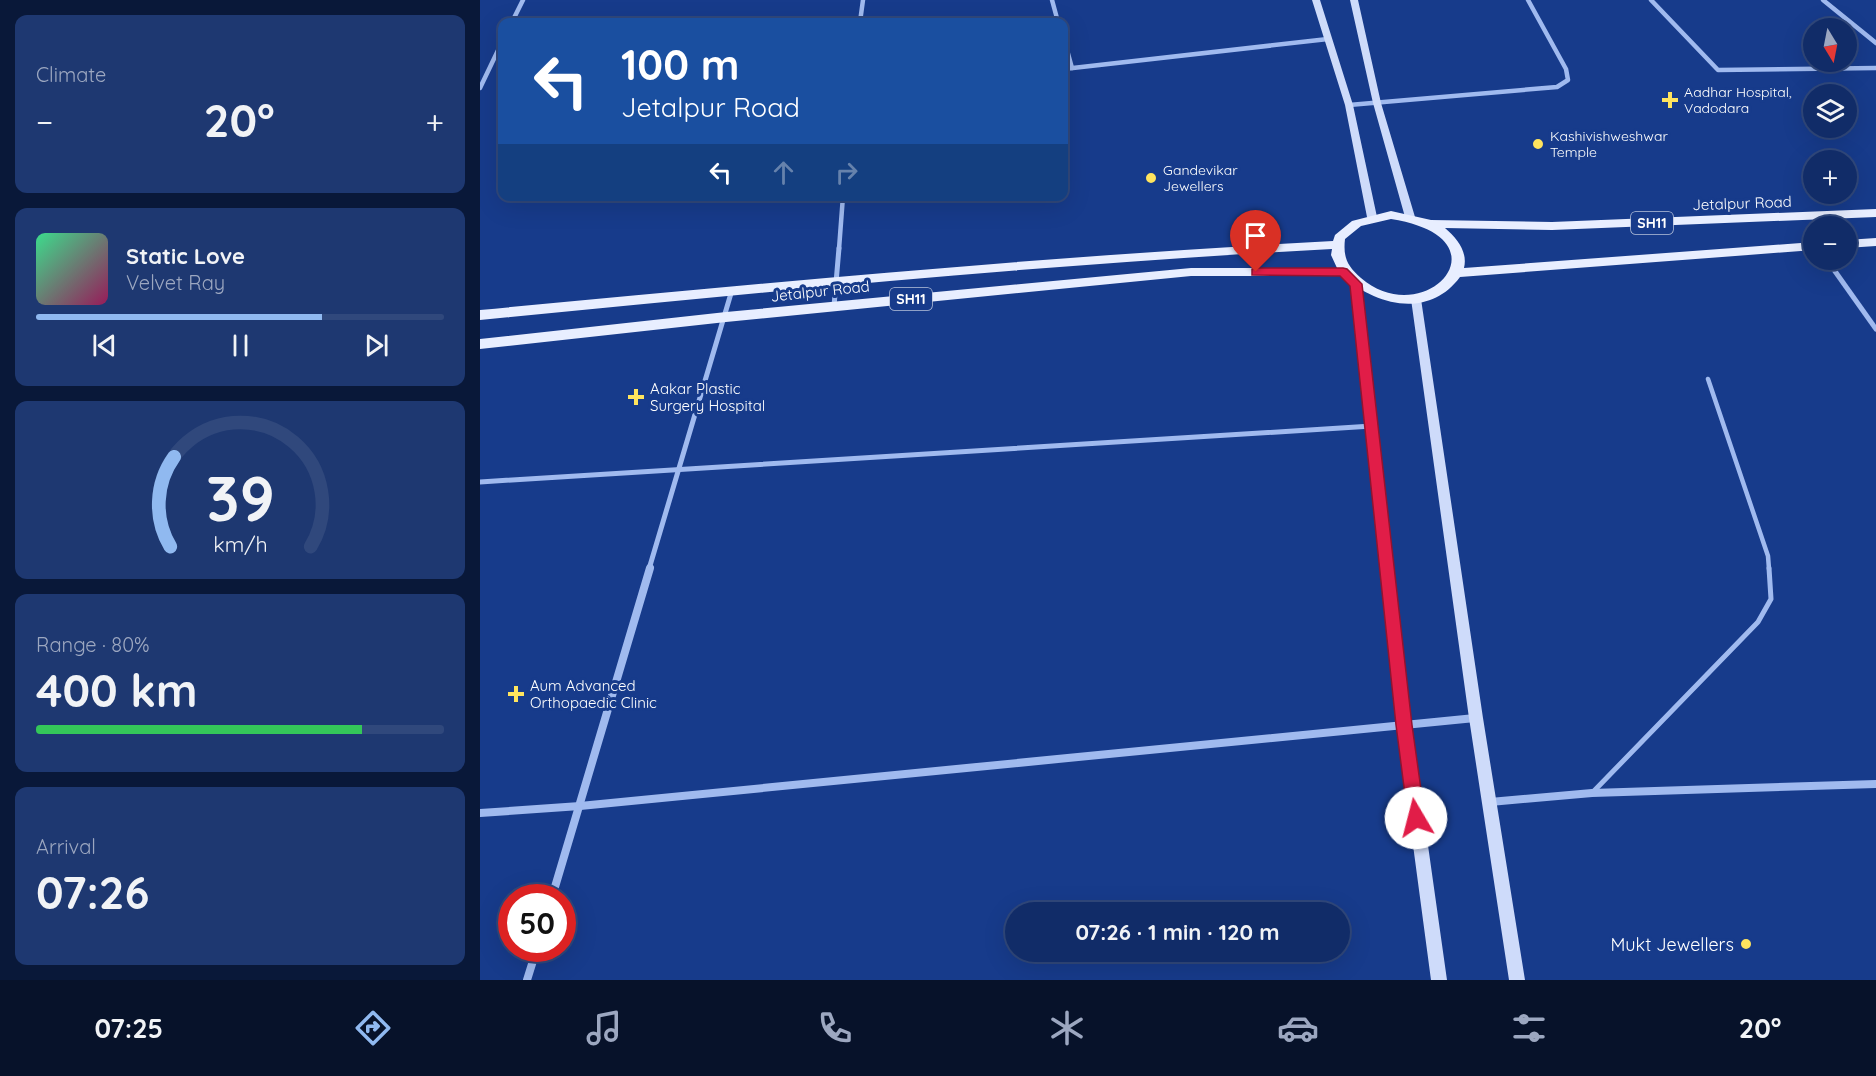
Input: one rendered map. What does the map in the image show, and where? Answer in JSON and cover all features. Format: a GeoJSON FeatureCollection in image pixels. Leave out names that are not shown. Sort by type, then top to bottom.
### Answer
{"type":"FeatureCollection","features":[{"type":"Feature","properties":{"kind":"main road"},"geometry":{"type":"LineString","coordinates":[[1316,0],[1349,105],[1372,217]]}},
{"type":"Feature","properties":{"kind":"main road"},"geometry":{"type":"LineString","coordinates":[[1354,0],[1377,103],[1410,218]]}},
{"type":"Feature","properties":{"kind":"main road","name":"Jetalpur Road"},"geometry":{"type":"LineString","coordinates":[[1429,224],[1552,226],[1876,213]]}},
{"type":"Feature","properties":{"kind":"main road"},"geometry":{"type":"LineString","coordinates":[[1391,215],[1410,218],[1429,224],[1444,233],[1455,246],[1460,259],[1458,273],[1449,285],[1416,299],[1394,298],[1374,293],[1356,284],[1343,272],[1336,258],[1337,245],[1343,232],[1355,223],[1372,217],[1391,215]]}},
{"type":"Feature","properties":{"kind":"main road"},"geometry":{"type":"LineString","coordinates":[[1857,243],[1876,242]]}},
{"type":"Feature","properties":{"kind":"main road","name":"Jetalpur Road"},"geometry":{"type":"LineString","coordinates":[[480,315],[836,280],[1183,252],[1337,245]]}},
{"type":"Feature","properties":{"kind":"main road","name":"SH11"},"geometry":{"type":"LineString","coordinates":[[1458,273],[1803,247]]}},
{"type":"Feature","properties":{"kind":"main road","name":"Jetalpur Road"},"geometry":{"type":"LineString","coordinates":[[480,344],[834,306],[1191,272],[1343,272]]}},
{"type":"Feature","properties":{"kind":"main road"},"geometry":{"type":"LineString","coordinates":[[1356,284],[1404,725],[1439,980]]}},
{"type":"Feature","properties":{"kind":"main road"},"geometry":{"type":"LineString","coordinates":[[1416,299],[1488,802],[1517,980]]}},
{"type":"Feature","properties":{"kind":"street"},"geometry":{"type":"LineString","coordinates":[[514,18],[523,0]]}},
{"type":"Feature","properties":{"kind":"street"},"geometry":{"type":"LineString","coordinates":[[861,18],[863,0]]}},
{"type":"Feature","properties":{"kind":"street"},"geometry":{"type":"LineString","coordinates":[[1052,0],[1057,18]]}},
{"type":"Feature","properties":{"kind":"street"},"geometry":{"type":"LineString","coordinates":[[1349,105],[1549,89],[1564,83],[1568,80],[1566,69],[1528,0]]}},
{"type":"Feature","properties":{"kind":"street"},"geometry":{"type":"LineString","coordinates":[[1651,0],[1718,70],[1876,68]]}},
{"type":"Feature","properties":{"kind":"street"},"geometry":{"type":"LineString","coordinates":[[1823,0],[1876,43]]}},
{"type":"Feature","properties":{"kind":"street"},"geometry":{"type":"LineString","coordinates":[[1068,68],[1328,39]]}},
{"type":"Feature","properties":{"kind":"street"},"geometry":{"type":"LineString","coordinates":[[480,88],[498,50]]}},
{"type":"Feature","properties":{"kind":"street"},"geometry":{"type":"LineString","coordinates":[[1068,54],[1072,68]]}},
{"type":"Feature","properties":{"kind":"street"},"geometry":{"type":"LineString","coordinates":[[834,306],[843,201]]}},
{"type":"Feature","properties":{"kind":"street"},"geometry":{"type":"LineString","coordinates":[[1834,270],[1876,329]]}},
{"type":"Feature","properties":{"kind":"street"},"geometry":{"type":"LineString","coordinates":[[556,884],[726,317],[732,290]]}},
{"type":"Feature","properties":{"kind":"street"},"geometry":{"type":"LineString","coordinates":[[480,482],[1372,426]]}},
{"type":"Feature","properties":{"kind":"street"},"geometry":{"type":"LineString","coordinates":[[480,813],[580,806],[1476,718]]}},
{"type":"Feature","properties":{"kind":"street"},"geometry":{"type":"LineString","coordinates":[[1488,802],[1592,793],[1876,784]]}},
{"type":"Feature","properties":{"kind":"street"},"geometry":{"type":"LineString","coordinates":[[527,980],[533,962]]}},
{"type":"Feature","properties":{"kind":"lane"},"geometry":{"type":"LineString","coordinates":[[1592,793],[1758,622],[1771,599],[1768,556],[1708,379]]}},
{"type":"Feature","properties":{"kind":"place","name":"Aadhar Hospital, Vadodara"},"geometry":{"type":"Point","coordinates":[1670,100]}},
{"type":"Feature","properties":{"kind":"place","name":"Kashivishweshwar Temple"},"geometry":{"type":"Point","coordinates":[1538,144]}},
{"type":"Feature","properties":{"kind":"place","name":"Gandevikar Jewellers"},"geometry":{"type":"Point","coordinates":[1151,178]}},
{"type":"Feature","properties":{"kind":"place","name":"Aakar Plastic Surgery Hospital"},"geometry":{"type":"Point","coordinates":[636,397]}},
{"type":"Feature","properties":{"kind":"place","name":"Aum Advanced Orthopaedic Clinic"},"geometry":{"type":"Point","coordinates":[516,694]}},
{"type":"Feature","properties":{"kind":"place","name":"Mukt Jewellers"},"geometry":{"type":"Point","coordinates":[1746,944]}},
{"type":"Feature","properties":{"kind":"route"},"geometry":{"type":"LineString","coordinates":[[1256,272],[1343,272],[1356,284],[1416,818]]}}]}
